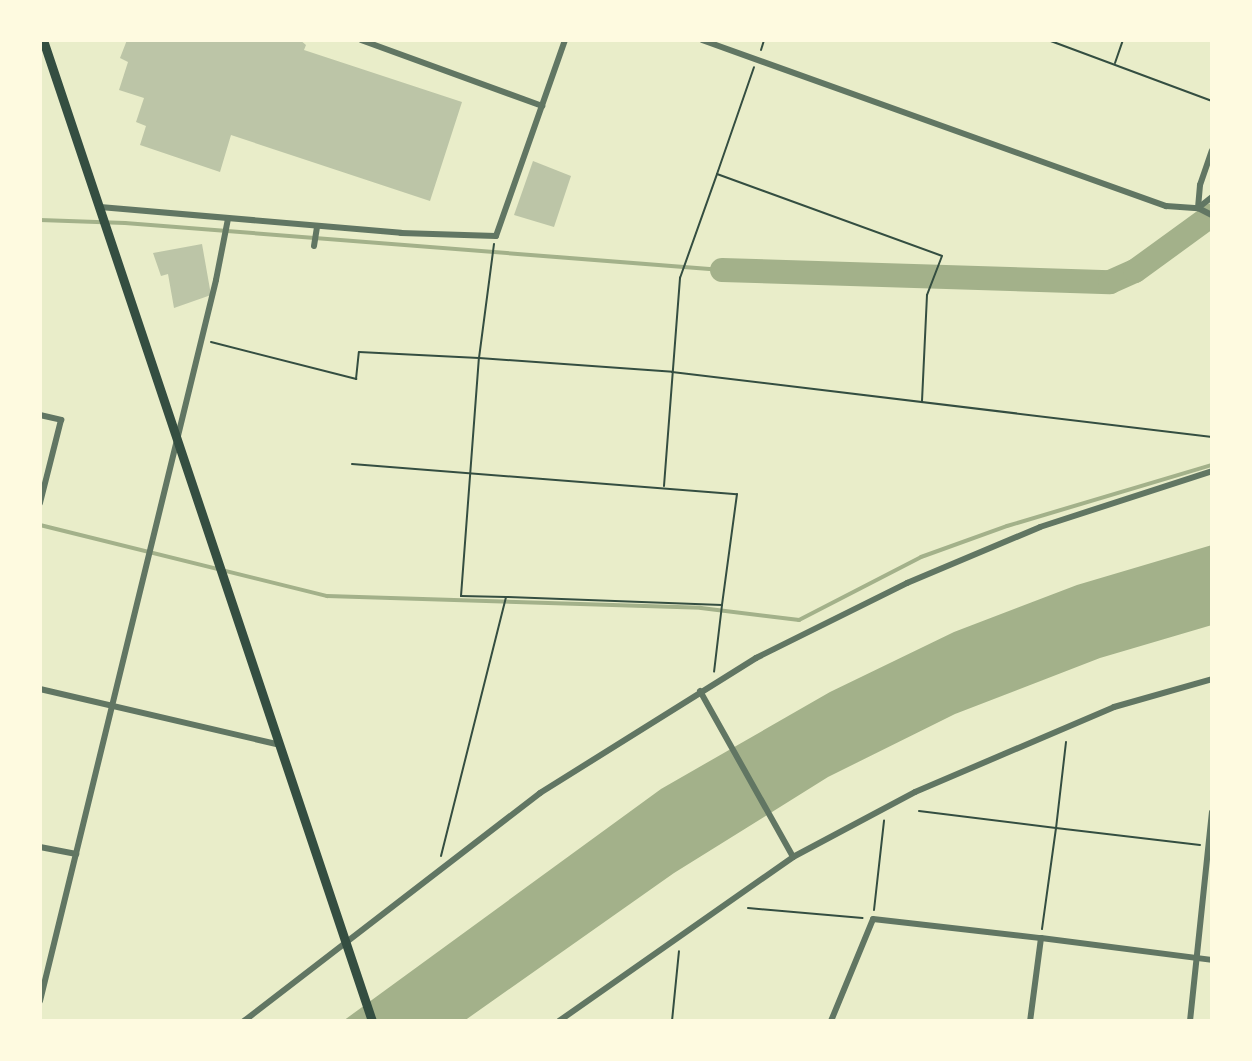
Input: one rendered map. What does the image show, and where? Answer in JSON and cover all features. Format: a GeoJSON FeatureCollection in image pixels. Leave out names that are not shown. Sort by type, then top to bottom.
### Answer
{"type":"FeatureCollection","features":[{"type":"Feature","properties":{"kind":"main road"},"geometry":{"type":"LineString","coordinates":[[43,40],[372,1021]]}},
{"type":"Feature","properties":{"kind":"street"},"geometry":{"type":"LineString","coordinates":[[361,40],[542,106]]}},
{"type":"Feature","properties":{"kind":"street"},"geometry":{"type":"LineString","coordinates":[[101,211],[496,236],[565,40]]}},
{"type":"Feature","properties":{"kind":"street"},"geometry":{"type":"LineString","coordinates":[[702,40],[1166,206],[1198,208],[1212,215]]}},
{"type":"Feature","properties":{"kind":"street"},"geometry":{"type":"LineString","coordinates":[[1198,208],[1200,185],[1212,151]]}},
{"type":"Feature","properties":{"kind":"street"},"geometry":{"type":"LineString","coordinates":[[1198,208],[1212,197]]}},
{"type":"Feature","properties":{"kind":"street"},"geometry":{"type":"LineString","coordinates":[[40,1001],[228,221]]}},
{"type":"Feature","properties":{"kind":"street"},"geometry":{"type":"LineString","coordinates":[[314,246],[317,226]]}},
{"type":"Feature","properties":{"kind":"street"},"geometry":{"type":"LineString","coordinates":[[40,415],[61,420],[40,503]]}},
{"type":"Feature","properties":{"kind":"street"},"geometry":{"type":"LineString","coordinates":[[244,1021],[438,868],[540,793],[713,683],[907,583],[1040,527],[1212,471]]}},
{"type":"Feature","properties":{"kind":"street"},"geometry":{"type":"LineString","coordinates":[[559,1021],[793,857],[885,808],[1009,750],[1114,707],[1212,679]]}},
{"type":"Feature","properties":{"kind":"street"},"geometry":{"type":"LineString","coordinates":[[40,689],[281,745]]}},
{"type":"Feature","properties":{"kind":"street"},"geometry":{"type":"LineString","coordinates":[[700,691],[793,857]]}},
{"type":"Feature","properties":{"kind":"street"},"geometry":{"type":"LineString","coordinates":[[1190,1021],[1212,812]]}},
{"type":"Feature","properties":{"kind":"street"},"geometry":{"type":"LineString","coordinates":[[40,847],[76,854]]}},
{"type":"Feature","properties":{"kind":"street"},"geometry":{"type":"LineString","coordinates":[[831,1021],[873,919],[1212,960]]}},
{"type":"Feature","properties":{"kind":"street"},"geometry":{"type":"LineString","coordinates":[[1030,1021],[1041,938]]}},
{"type":"Feature","properties":{"kind":"path"},"geometry":{"type":"LineString","coordinates":[[664,486],[680,278],[764,40]]}},
{"type":"Feature","properties":{"kind":"path"},"geometry":{"type":"LineString","coordinates":[[1048,40],[1212,101]]}},
{"type":"Feature","properties":{"kind":"path"},"geometry":{"type":"LineString","coordinates":[[1115,64],[1123,40]]}},
{"type":"Feature","properties":{"kind":"path"},"geometry":{"type":"LineString","coordinates":[[717,174],[942,256],[927,295],[922,404]]}},
{"type":"Feature","properties":{"kind":"path"},"geometry":{"type":"LineString","coordinates":[[496,236],[490,258],[479,358],[461,596],[722,605]]}},
{"type":"Feature","properties":{"kind":"path"},"geometry":{"type":"LineString","coordinates":[[201,339],[356,379],[359,352],[479,358],[672,372],[1212,437]]}},
{"type":"Feature","properties":{"kind":"path"},"geometry":{"type":"LineString","coordinates":[[352,464],[737,494],[713,683]]}},
{"type":"Feature","properties":{"kind":"path"},"geometry":{"type":"LineString","coordinates":[[438,868],[506,597]]}},
{"type":"Feature","properties":{"kind":"path"},"geometry":{"type":"LineString","coordinates":[[1041,938],[1066,742]]}},
{"type":"Feature","properties":{"kind":"path"},"geometry":{"type":"LineString","coordinates":[[748,908],[873,919],[885,808]]}},
{"type":"Feature","properties":{"kind":"path"},"geometry":{"type":"LineString","coordinates":[[919,811],[1208,846]]}},
{"type":"Feature","properties":{"kind":"path"},"geometry":{"type":"LineString","coordinates":[[672,1021],[680,949],[674,940]]}},
{"type":"Feature","properties":{"kind":"shaded area"},"geometry":{"type":"Polygon","coordinates":[[[1212,545],[1212,625],[1100,658],[955,714],[828,777],[674,873],[464,1021],[343,1021],[661,789],[830,692],[954,632],[1077,585],[1212,545]]]}},
{"type":"Feature","properties":{"kind":"building"},"geometry":{"type":"Polygon","coordinates":[[[127,40],[300,40],[306,45],[304,50],[462,102],[430,201],[231,135],[220,172],[140,145],[146,126],[136,122],[144,98],[119,90],[128,62],[120,58],[127,40]]]}},
{"type":"Feature","properties":{"kind":"building"},"geometry":{"type":"Polygon","coordinates":[[[533,161],[571,176],[554,227],[514,215],[533,161]]]}},
{"type":"Feature","properties":{"kind":"building"},"geometry":{"type":"Polygon","coordinates":[[[202,244],[211,295],[174,308],[168,274],[161,276],[153,253],[202,244]]]}},
{"type":"Feature","properties":{"kind":"waterway"},"geometry":{"type":"LineString","coordinates":[[722,270],[1110,282],[1135,271],[1212,215]]}},
{"type":"Feature","properties":{"kind":"waterway"},"geometry":{"type":"LineString","coordinates":[[40,220],[125,223],[722,270]]}},
{"type":"Feature","properties":{"kind":"waterway"},"geometry":{"type":"LineString","coordinates":[[40,525],[327,596],[701,608],[799,620],[921,557],[1007,526],[1212,465]]}}]}
